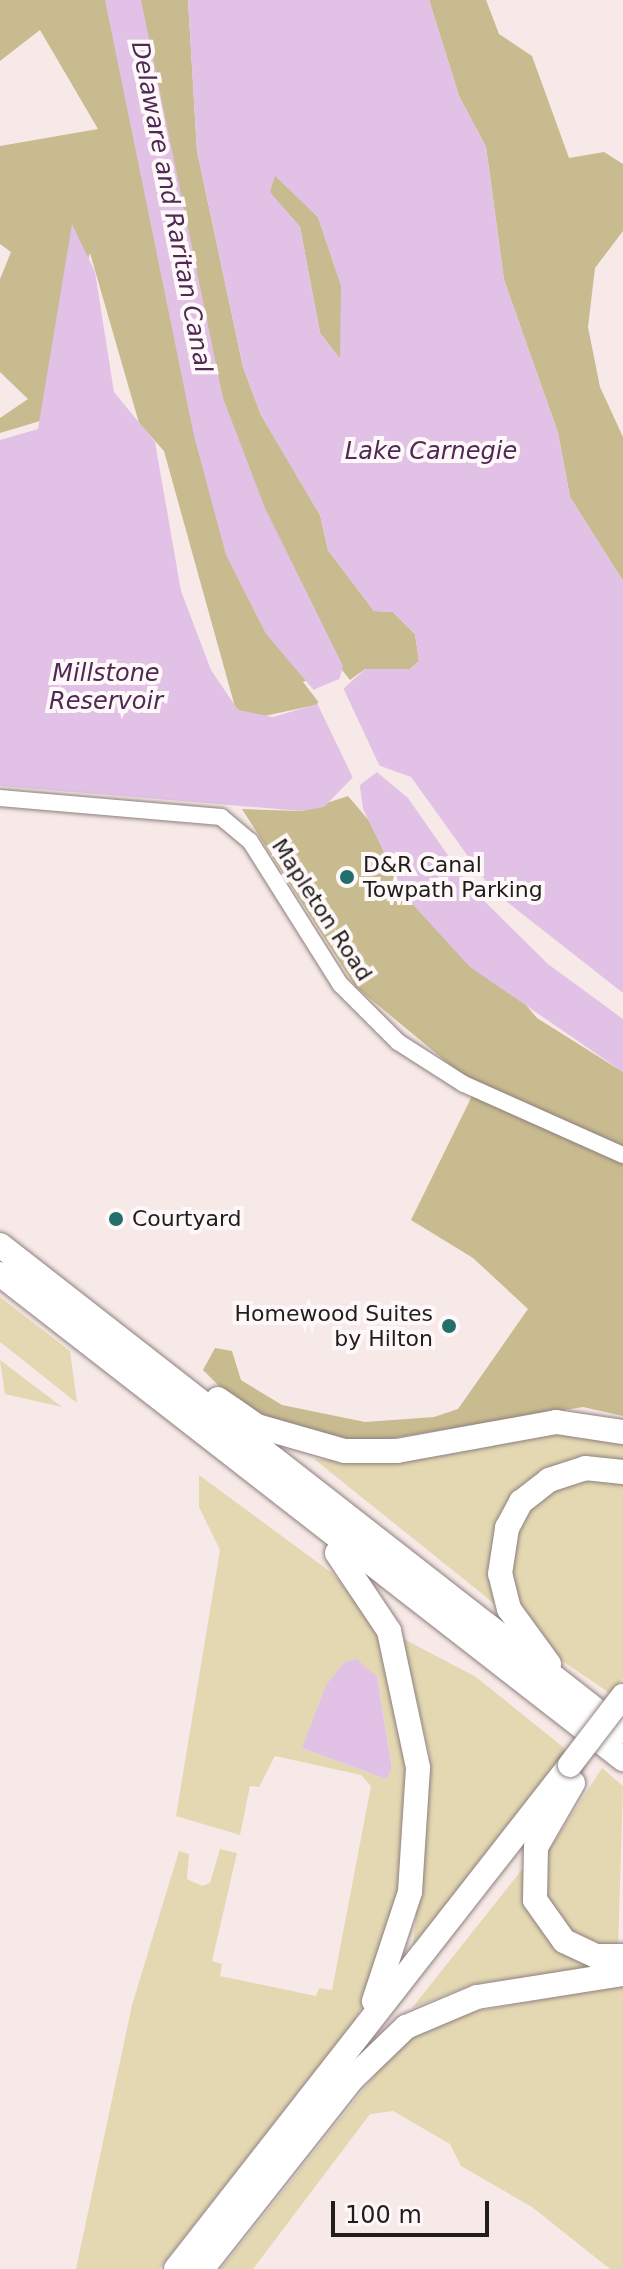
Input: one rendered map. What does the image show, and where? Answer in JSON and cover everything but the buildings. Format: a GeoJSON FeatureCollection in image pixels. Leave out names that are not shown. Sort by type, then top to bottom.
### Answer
{"type":"FeatureCollection","features":[{"type":"Feature","properties":{"kind":"highway"},"geometry":{"type":"LineString","coordinates":[[0,1245],[623,1731]]}},
{"type":"Feature","properties":{"kind":"highway"},"geometry":{"type":"LineString","coordinates":[[0,1274],[304,1515],[623,1759]]}},
{"type":"Feature","properties":{"kind":"highway"},"geometry":{"type":"LineString","coordinates":[[179,1382],[197,1384],[257,1426],[345,1451],[397,1451],[556,1422],[623,1432]]}},
{"type":"Feature","properties":{"kind":"highway"},"geometry":{"type":"LineString","coordinates":[[568,1688],[509,1609],[502,1543],[521,1502],[549,1480],[585,1468],[623,1472]]}},
{"type":"Feature","properties":{"kind":"highway"},"geometry":{"type":"LineString","coordinates":[[304,1515],[357,1576],[383,1621],[414,1727],[419,1797],[412,1882],[361,2032]]}},
{"type":"Feature","properties":{"kind":"highway"},"geometry":{"type":"LineString","coordinates":[[202,2269],[572,1776],[623,1696]]}},
{"type":"Feature","properties":{"kind":"highway"},"geometry":{"type":"LineString","coordinates":[[176,2269],[361,2032],[572,1776],[623,1720]]}},
{"type":"Feature","properties":{"kind":"highway"},"geometry":{"type":"LineString","coordinates":[[572,1776],[536,1847],[535,1900],[564,1941],[596,1956],[623,1956]]}},
{"type":"Feature","properties":{"kind":"highway"},"geometry":{"type":"LineString","coordinates":[[239,2219],[366,2062],[406,2027],[477,1997],[623,1974]]}},
{"type":"Feature","properties":{"kind":"street","name":"Mapleton Road"},"geometry":{"type":"LineString","coordinates":[[0,798],[221,817],[250,841],[340,984],[398,1042],[464,1084],[623,1155]]}},
{"type":"Feature","properties":{"kind":"shaded area"},"geometry":{"type":"Polygon","coordinates":[[[0,0],[188,0],[197,151],[243,367],[261,415],[320,515],[328,550],[374,611],[393,612],[415,634],[419,661],[410,669],[365,669],[350,680],[338,665],[303,682],[320,704],[250,719],[235,707],[164,451],[139,423],[90,253],[40,421],[0,433],[0,418],[28,399],[0,372],[0,279],[11,252],[0,244],[0,146],[98,129],[40,30],[0,61],[0,0]]]}},
{"type":"Feature","properties":{"kind":"shaded area"},"geometry":{"type":"Polygon","coordinates":[[[429,0],[486,0],[499,34],[532,56],[569,158],[604,152],[623,164],[623,231],[595,268],[588,327],[600,387],[623,437],[623,581],[570,497],[558,433],[504,280],[486,147],[459,96],[429,0]]]}},
{"type":"Feature","properties":{"kind":"shaded area"},"geometry":{"type":"Polygon","coordinates":[[[275,175],[318,217],[341,285],[341,360],[320,333],[300,227],[269,192],[275,175]]]}},
{"type":"Feature","properties":{"kind":"shaded area"},"geometry":{"type":"Polygon","coordinates":[[[348,796],[537,1018],[623,1072],[623,1416],[583,1407],[381,1440],[327,1438],[277,1423],[231,1398],[203,1370],[215,1348],[232,1351],[241,1380],[282,1405],[365,1422],[434,1417],[458,1409],[528,1309],[473,1258],[411,1220],[472,1096],[461,1074],[355,986],[242,809],[302,811],[348,796]]]}},
{"type":"Feature","properties":{"kind":"shaded area"},"geometry":{"type":"Polygon","coordinates":[[[0,1297],[70,1351],[77,1403],[0,1342],[0,1297]]]}},
{"type":"Feature","properties":{"kind":"shaded area"},"geometry":{"type":"Polygon","coordinates":[[[0,1360],[62,1407],[5,1394],[0,1360]]]}},
{"type":"Feature","properties":{"kind":"shaded area"},"geometry":{"type":"Polygon","coordinates":[[[567,1431],[623,1443],[623,1464],[580,1459],[502,1517],[506,1613],[314,1459],[379,1463],[567,1431]]]}},
{"type":"Feature","properties":{"kind":"shaded area"},"geometry":{"type":"Polygon","coordinates":[[[199,1475],[332,1573],[379,1627],[406,1731],[407,1861],[381,1971],[353,2023],[159,2269],[76,2269],[132,2005],[179,1851],[189,1854],[187,1879],[202,1886],[210,1883],[220,1849],[237,1853],[212,1961],[222,1964],[220,1976],[316,1996],[319,1988],[332,1990],[371,1786],[361,1775],[275,1756],[259,1787],[250,1786],[240,1835],[176,1816],[220,1550],[199,1507],[199,1475]],[[377,1677],[327,1696],[302,1748],[386,1779],[392,1767],[377,1677]]]}},
{"type":"Feature","properties":{"kind":"shaded area"},"geometry":{"type":"Polygon","coordinates":[[[574,1477],[623,1479],[623,1678],[611,1694],[555,1656],[519,1612],[509,1568],[520,1509],[574,1477]]]}},
{"type":"Feature","properties":{"kind":"shaded area"},"geometry":{"type":"Polygon","coordinates":[[[402,1638],[476,1677],[568,1751],[413,1947],[430,1757],[402,1638]]]}},
{"type":"Feature","properties":{"kind":"shaded area"},"geometry":{"type":"Polygon","coordinates":[[[602,1768],[623,1786],[618,1951],[572,1939],[541,1893],[541,1862],[602,1768]]]}},
{"type":"Feature","properties":{"kind":"shaded area"},"geometry":{"type":"Polygon","coordinates":[[[524,1867],[529,1909],[546,1937],[574,1958],[606,1966],[474,1984],[412,2008],[524,1867]]]}},
{"type":"Feature","properties":{"kind":"shaded area"},"geometry":{"type":"Polygon","coordinates":[[[623,1985],[623,2269],[610,2269],[532,2207],[461,2166],[450,2144],[393,2111],[370,2114],[253,2269],[221,2269],[402,2041],[438,2018],[623,1985]]]}},
{"type":"Feature","properties":{"kind":"water","name":"Millstone Reservoir"},"geometry":{"type":"Polygon","coordinates":[[[105,0],[141,0],[223,398],[265,508],[343,666],[335,694],[372,768],[408,798],[470,887],[548,964],[623,1019],[623,1072],[470,967],[405,896],[363,809],[358,772],[324,807],[302,811],[0,786],[0,440],[38,429],[72,224],[95,272],[114,392],[155,442],[181,591],[211,670],[238,710],[273,717],[324,702],[266,634],[226,555],[194,436],[105,0]]]}},
{"type":"Feature","properties":{"kind":"water","name":"Lake Carnegie"},"geometry":{"type":"Polygon","coordinates":[[[188,0],[429,0],[459,96],[486,147],[504,280],[558,433],[570,497],[623,581],[623,993],[493,891],[411,777],[375,764],[340,692],[365,669],[410,669],[419,661],[415,634],[393,612],[374,611],[328,550],[320,515],[261,415],[243,367],[197,151],[188,0]],[[275,176],[270,192],[300,227],[320,333],[340,359],[341,285],[318,217],[275,176]]]}},
{"type":"Feature","properties":{"kind":"water"},"geometry":{"type":"Polygon","coordinates":[[[357,1659],[377,1677],[392,1768],[386,1779],[302,1748],[326,1685],[346,1661],[357,1659]]]}},
{"type":"Feature","properties":{"kind":"pier"},"geometry":{"type":"Polygon","coordinates":[[[339,679],[381,769],[360,785],[313,690],[339,679]]]}},
{"type":"Feature","properties":{"kind":"pier"},"geometry":{"type":"Polygon","coordinates":[[[321,701],[356,776],[353,778],[317,703],[321,701]]]}},
{"type":"Feature","properties":{"kind":"place","name":"D&R Canal Towpath Parking"},"geometry":{"type":"Point","coordinates":[347,877]}},
{"type":"Feature","properties":{"kind":"place","name":"Courtyard"},"geometry":{"type":"Point","coordinates":[116,1219]}},
{"type":"Feature","properties":{"kind":"place","name":"Homewood Suites by Hilton"},"geometry":{"type":"Point","coordinates":[449,1326]}},
{"type":"Feature","properties":{"kind":"water label","name":"Delaware and Raritan Canal"},"geometry":{"type":"Point","coordinates":[171,207]}}]}
